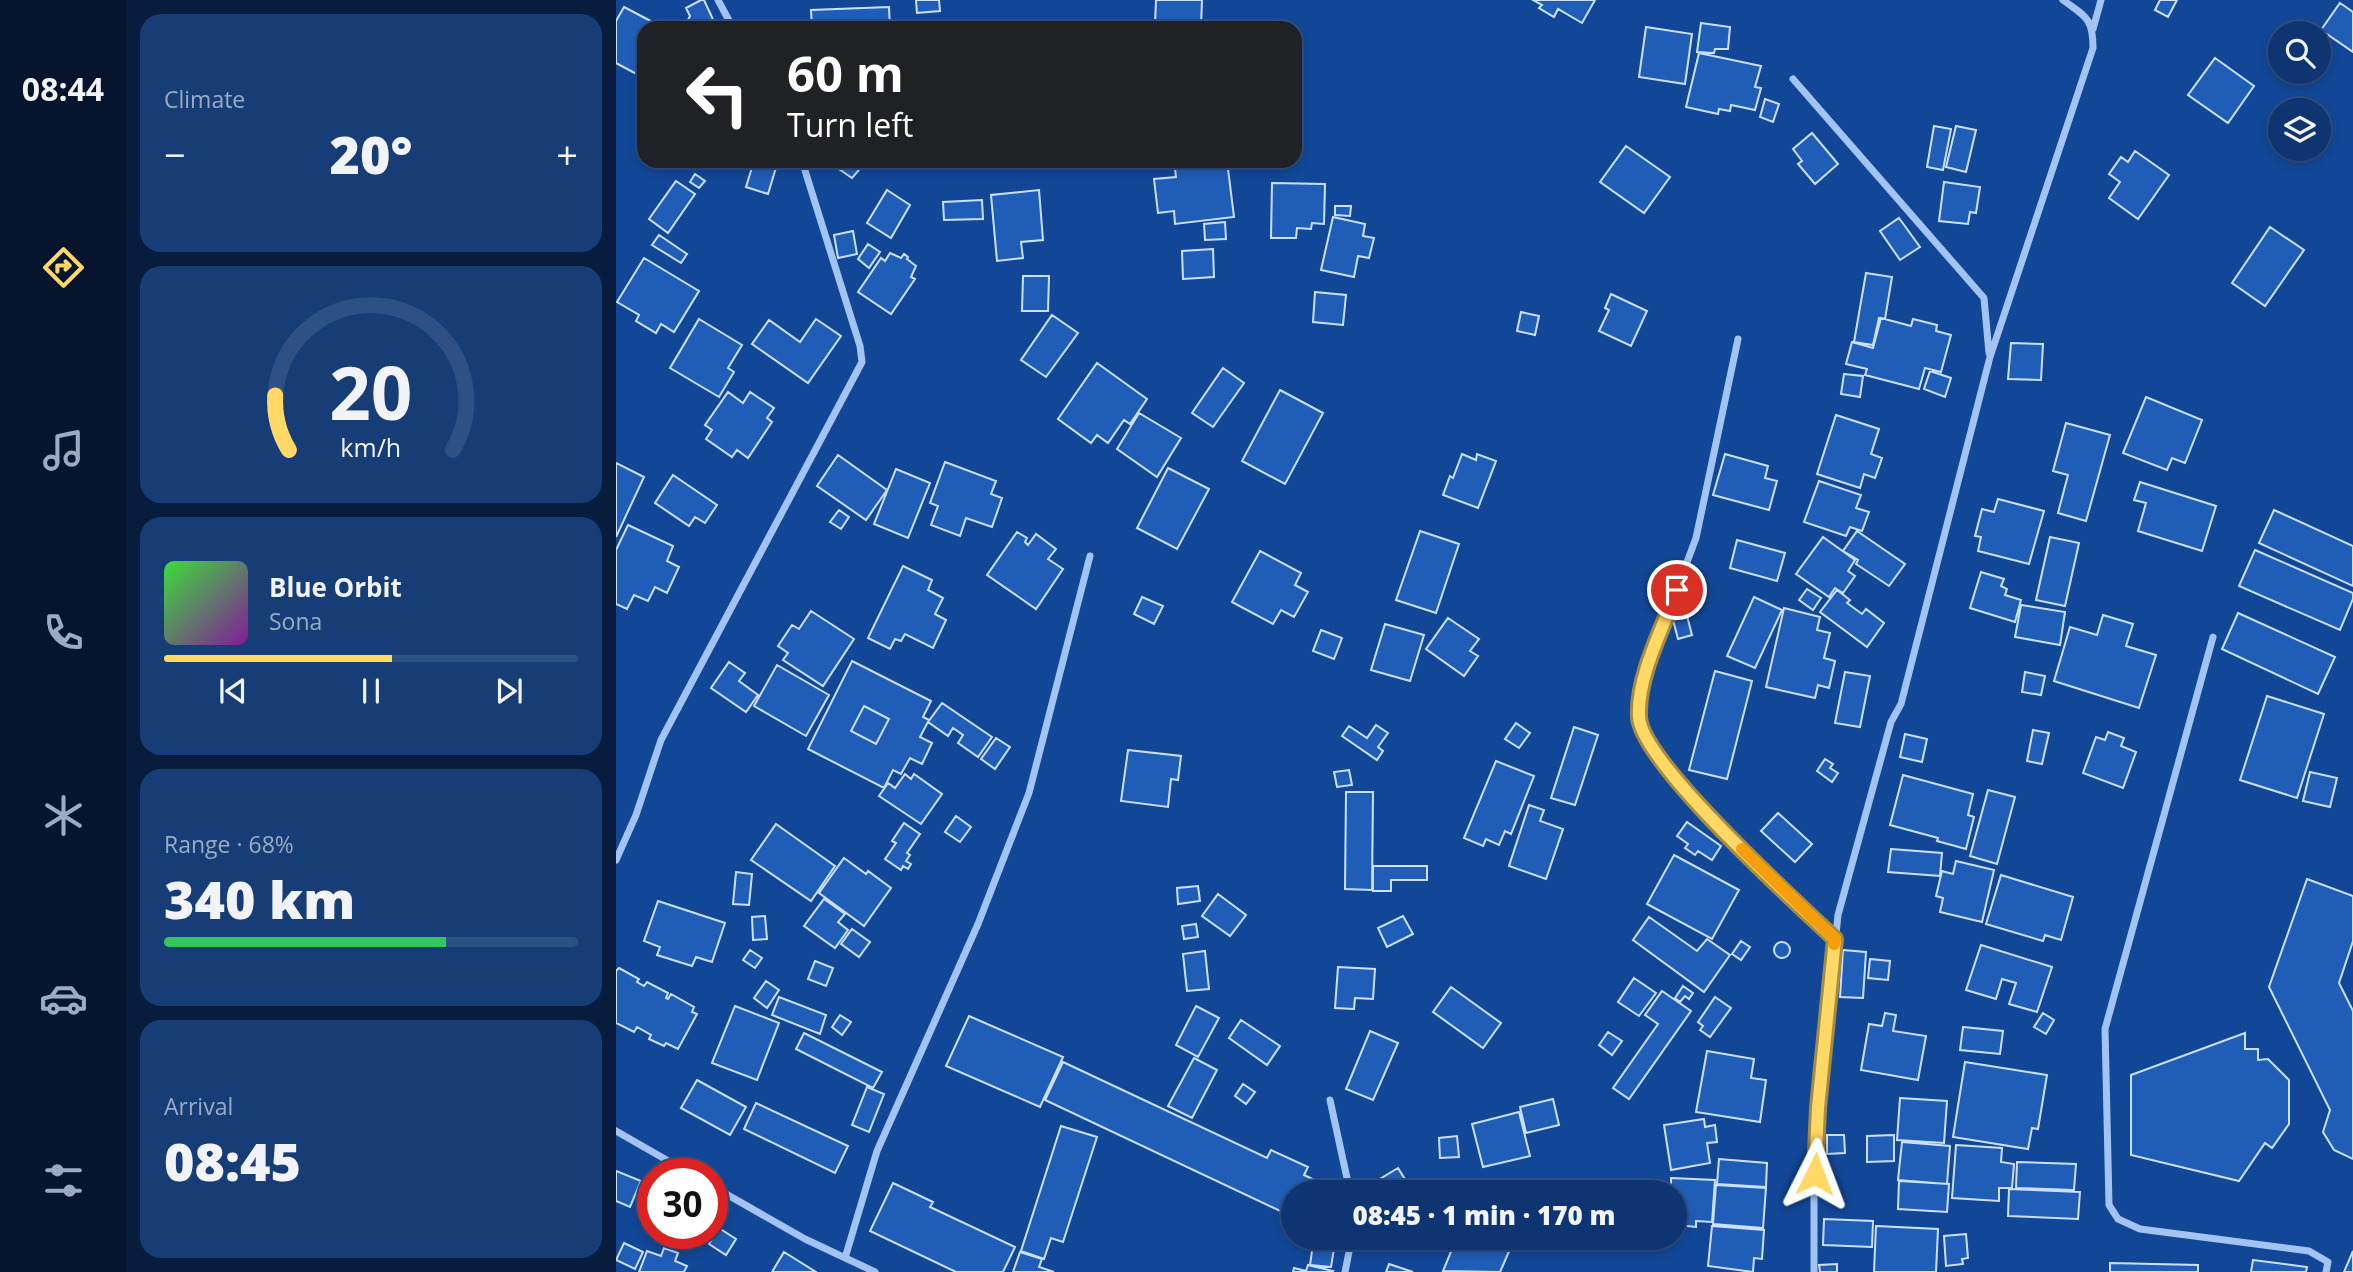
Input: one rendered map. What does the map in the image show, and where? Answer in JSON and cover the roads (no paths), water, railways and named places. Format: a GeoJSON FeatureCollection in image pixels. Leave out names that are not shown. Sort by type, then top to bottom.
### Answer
{"type":"FeatureCollection","features":[{"type":"Feature","properties":{"kind":"street"},"geometry":{"type":"LineString","coordinates":[[718,0],[729,21]]}},
{"type":"Feature","properties":{"kind":"street"},"geometry":{"type":"LineString","coordinates":[[2063,0],[2084,16],[2093,29]]}},
{"type":"Feature","properties":{"kind":"street"},"geometry":{"type":"LineString","coordinates":[[1814,1272],[1818,1108],[1838,915],[1891,722],[1901,704],[1990,357],[2094,48],[2093,29],[2101,0]]}},
{"type":"Feature","properties":{"kind":"street"},"geometry":{"type":"LineString","coordinates":[[1793,79],[1984,298],[1990,357]]}},
{"type":"Feature","properties":{"kind":"street"},"geometry":{"type":"LineString","coordinates":[[616,860],[636,816],[661,740],[862,362],[860,346],[804,168]]}},
{"type":"Feature","properties":{"kind":"street"},"geometry":{"type":"LineString","coordinates":[[1738,339],[1696,538],[1640,688],[1639,719],[1644,736],[1695,802],[1835,939]]}},
{"type":"Feature","properties":{"kind":"street"},"geometry":{"type":"LineString","coordinates":[[845,1258],[877,1151],[978,924],[1029,793],[1090,556]]}},
{"type":"Feature","properties":{"kind":"street"},"geometry":{"type":"LineString","coordinates":[[2213,637],[2105,1029],[2109,1205],[2118,1219],[2140,1228],[2309,1251],[2328,1262],[2326,1272]]}},
{"type":"Feature","properties":{"kind":"street"},"geometry":{"type":"LineString","coordinates":[[1330,1100],[1347,1180]]}},
{"type":"Feature","properties":{"kind":"street"},"geometry":{"type":"LineString","coordinates":[[616,1131],[663,1158]]}},
{"type":"Feature","properties":{"kind":"street"},"geometry":{"type":"LineString","coordinates":[[728,1195],[805,1239],[875,1272]]}},
{"type":"Feature","properties":{"kind":"street"},"geometry":{"type":"LineString","coordinates":[[1345,1272],[1349,1250]]}}]}
